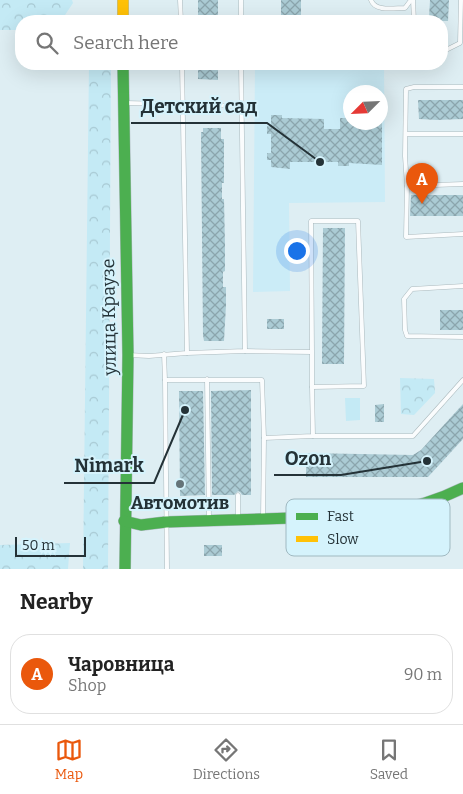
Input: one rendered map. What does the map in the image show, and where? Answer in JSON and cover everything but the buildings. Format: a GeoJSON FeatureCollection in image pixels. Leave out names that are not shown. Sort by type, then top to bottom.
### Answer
{"type":"FeatureCollection","features":[{"type":"Feature","properties":{"kind":"main road"},"geometry":{"type":"LineString","coordinates":[[123,0],[123,15]]}},
{"type":"Feature","properties":{"kind":"main road","name":"улица Краузе"},"geometry":{"type":"LineString","coordinates":[[123,70],[128,355],[124,521],[125,569]]}},
{"type":"Feature","properties":{"kind":"main road"},"geometry":{"type":"LineString","coordinates":[[438,499],[463,488]]}},
{"type":"Feature","properties":{"kind":"main road"},"geometry":{"type":"LineString","coordinates":[[124,521],[141,526],[166,522],[286,519]]}},
{"type":"Feature","properties":{"kind":"lane"},"geometry":{"type":"LineString","coordinates":[[180,0],[181,15]]}},
{"type":"Feature","properties":{"kind":"lane"},"geometry":{"type":"LineString","coordinates":[[241,0],[241,15]]}},
{"type":"Feature","properties":{"kind":"lane"},"geometry":{"type":"LineString","coordinates":[[371,0],[372,4],[379,8],[405,8],[412,0]]}},
{"type":"Feature","properties":{"kind":"lane"},"geometry":{"type":"LineString","coordinates":[[412,0],[413,15]]}},
{"type":"Feature","properties":{"kind":"lane"},"geometry":{"type":"LineString","coordinates":[[448,49],[460,43],[461,0]]}},
{"type":"Feature","properties":{"kind":"lane"},"geometry":{"type":"LineString","coordinates":[[182,70],[187,353]]}},
{"type":"Feature","properties":{"kind":"lane"},"geometry":{"type":"LineString","coordinates":[[241,70],[245,351]]}},
{"type":"Feature","properties":{"kind":"lane"},"geometry":{"type":"LineString","coordinates":[[463,87],[414,87],[406,89],[405,156],[407,186],[406,237],[463,234]]}},
{"type":"Feature","properties":{"kind":"lane"},"geometry":{"type":"LineString","coordinates":[[123,102],[242,106]]}},
{"type":"Feature","properties":{"kind":"lane"},"geometry":{"type":"LineString","coordinates":[[406,134],[463,134]]}},
{"type":"Feature","properties":{"kind":"lane"},"geometry":{"type":"LineString","coordinates":[[407,186],[463,184]]}},
{"type":"Feature","properties":{"kind":"lane"},"geometry":{"type":"LineString","coordinates":[[312,387],[364,386],[358,221],[311,221],[312,387],[313,436]]}},
{"type":"Feature","properties":{"kind":"lane"},"geometry":{"type":"LineString","coordinates":[[463,286],[412,289],[404,299],[405,330],[407,336],[463,337]]}},
{"type":"Feature","properties":{"kind":"lane"},"geometry":{"type":"LineString","coordinates":[[128,355],[245,351],[312,352]]}},
{"type":"Feature","properties":{"kind":"lane"},"geometry":{"type":"LineString","coordinates":[[164,354],[166,380],[167,569]]}},
{"type":"Feature","properties":{"kind":"lane"},"geometry":{"type":"LineString","coordinates":[[207,379],[210,521]]}},
{"type":"Feature","properties":{"kind":"lane"},"geometry":{"type":"LineString","coordinates":[[166,380],[262,380],[264,438],[263,520]]}},
{"type":"Feature","properties":{"kind":"lane"},"geometry":{"type":"LineString","coordinates":[[264,438],[412,436],[463,380]]}},
{"type":"Feature","properties":{"kind":"lane"},"geometry":{"type":"LineString","coordinates":[[238,495],[238,521]]}},
{"type":"Feature","properties":{"kind":"shaded area"},"geometry":{"type":"Polygon","coordinates":[[[255,70],[384,70],[384,85],[343,85],[343,130],[384,130],[385,202],[289,203],[290,291],[253,292],[255,70]]]}},
{"type":"Feature","properties":{"kind":"green space"},"geometry":{"type":"Polygon","coordinates":[[[0,0],[72,0],[73,3],[65,15],[15,15],[15,30],[0,30],[0,0]]]}},
{"type":"Feature","properties":{"kind":"green space"},"geometry":{"type":"Polygon","coordinates":[[[89,70],[111,70],[108,569],[83,569],[89,70]]]}},
{"type":"Feature","properties":{"kind":"green space"},"geometry":{"type":"Polygon","coordinates":[[[400,378],[434,379],[435,393],[414,415],[401,414],[400,378]]]}},
{"type":"Feature","properties":{"kind":"green space"},"geometry":{"type":"Polygon","coordinates":[[[345,398],[360,398],[360,420],[346,421],[345,398]]]}},
{"type":"Feature","properties":{"kind":"green space"},"geometry":{"type":"Polygon","coordinates":[[[70,543],[68,569],[0,569],[0,545],[70,543]]]}},
{"type":"Feature","properties":{"kind":"traffic: fast"},"geometry":{"type":"LineString","coordinates":[[123,70],[128,355],[125,569]]}},
{"type":"Feature","properties":{"kind":"traffic: fast"},"geometry":{"type":"LineString","coordinates":[[438,499],[463,488]]}},
{"type":"Feature","properties":{"kind":"traffic: fast"},"geometry":{"type":"LineString","coordinates":[[124,521],[141,525],[166,522],[286,518]]}},
{"type":"Feature","properties":{"kind":"traffic: slow"},"geometry":{"type":"LineString","coordinates":[[123,0],[123,15]]}},
{"type":"Feature","properties":{"kind":"place","name":"Детский сад"},"geometry":{"type":"Point","coordinates":[320,162]}},
{"type":"Feature","properties":{"kind":"place","name":"Чаровница"},"geometry":{"type":"Point","coordinates":[422,204]}},
{"type":"Feature","properties":{"kind":"place","name":"Nimark"},"geometry":{"type":"Point","coordinates":[185,410]}},
{"type":"Feature","properties":{"kind":"place","name":"Ozon"},"geometry":{"type":"Point","coordinates":[427,461]}},
{"type":"Feature","properties":{"kind":"place","name":"Автомотив"},"geometry":{"type":"Point","coordinates":[180,484]}}]}
